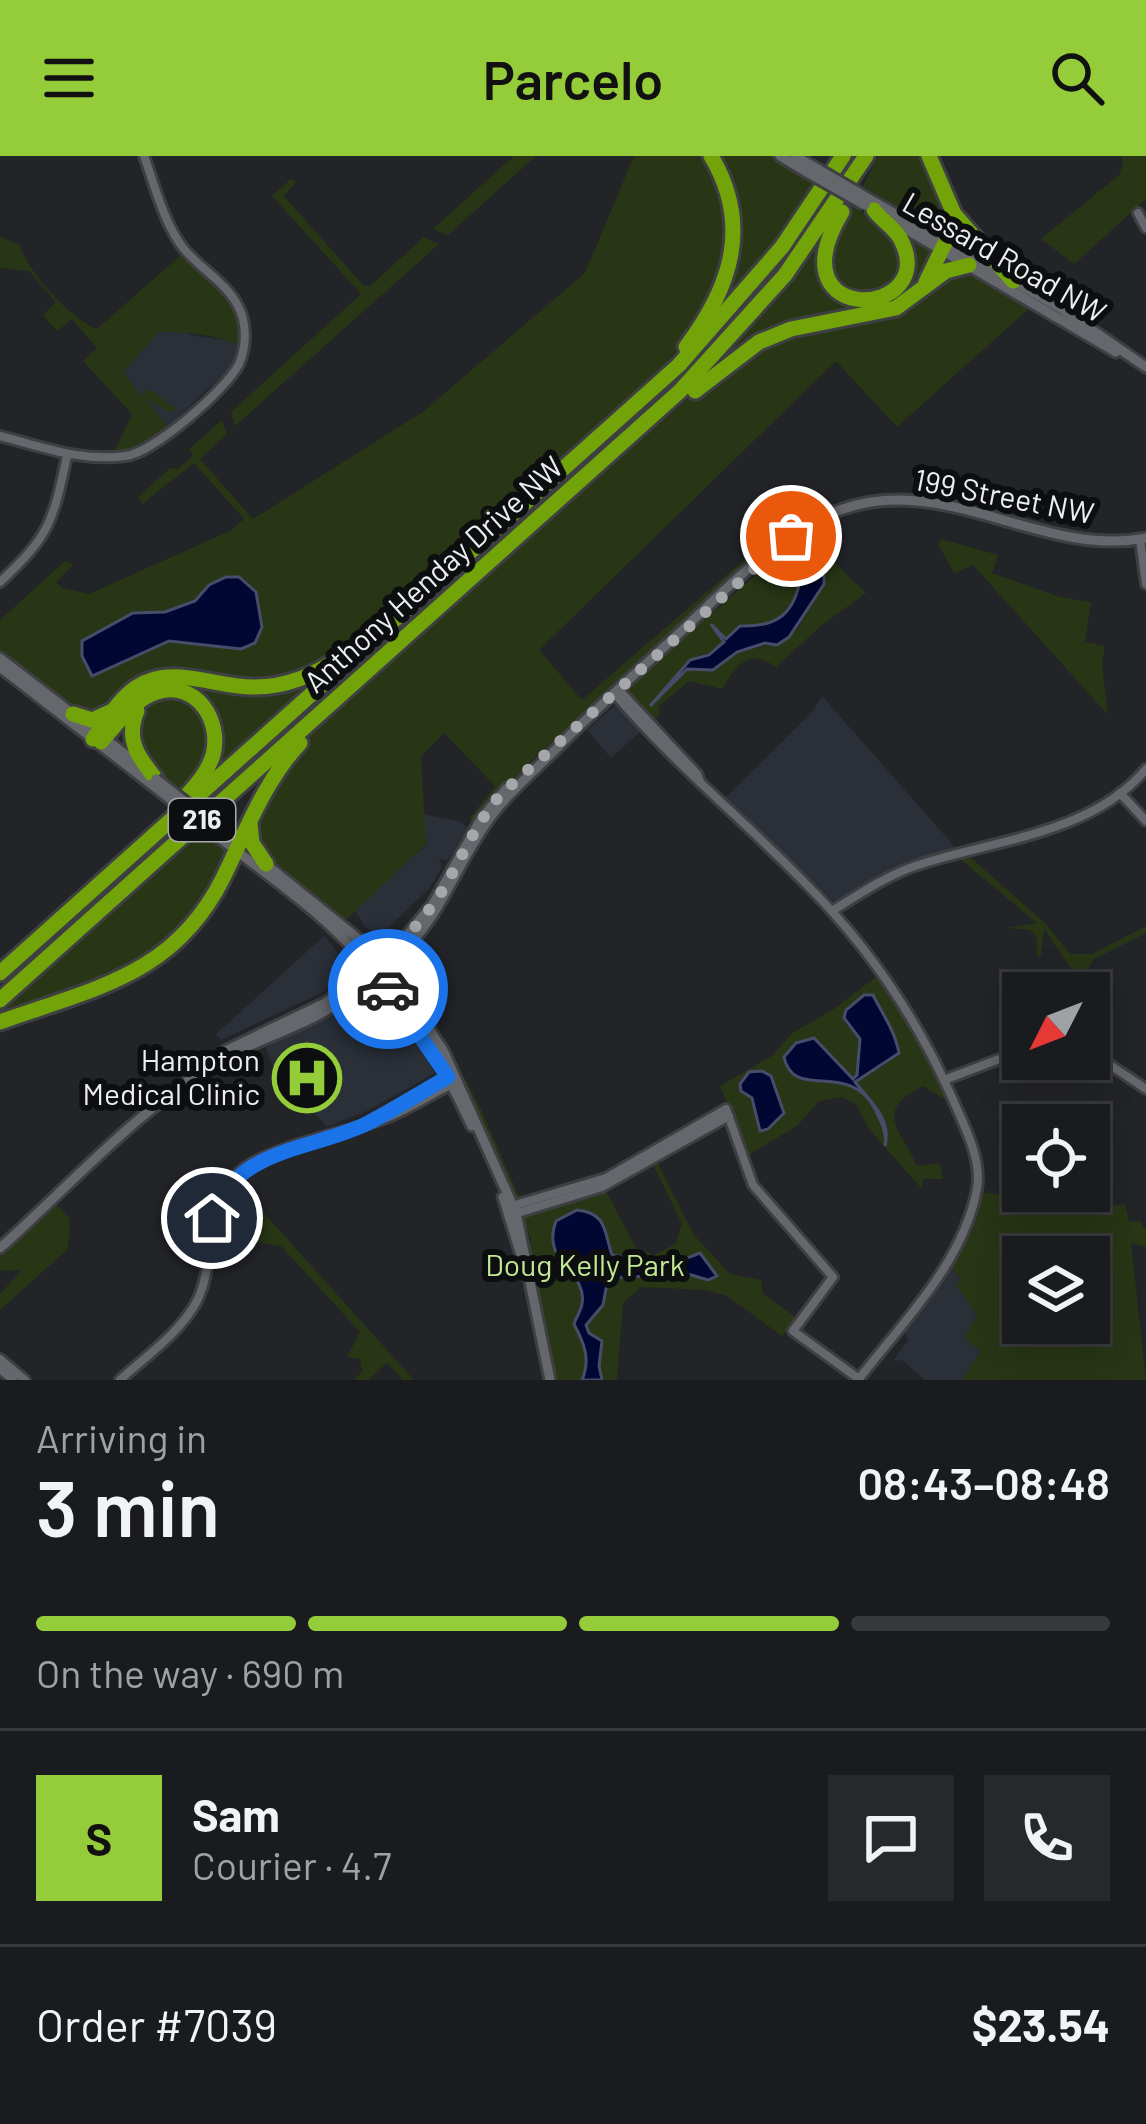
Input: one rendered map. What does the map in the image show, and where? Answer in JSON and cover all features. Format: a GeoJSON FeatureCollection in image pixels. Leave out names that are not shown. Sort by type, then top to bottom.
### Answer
{"type":"FeatureCollection","features":[{"type":"Feature","properties":{"kind":"highway"},"geometry":{"type":"LineString","coordinates":[[626,414],[696,333],[727,276],[730,205],[711,156]]}},
{"type":"Feature","properties":{"kind":"highway"},"geometry":{"type":"LineString","coordinates":[[743,296],[832,156]]}},
{"type":"Feature","properties":{"kind":"highway","name":"Anthony Henday Drive NW"},"geometry":{"type":"LineString","coordinates":[[0,973],[690,353],[794,231],[843,156]]}},
{"type":"Feature","properties":{"kind":"highway"},"geometry":{"type":"LineString","coordinates":[[869,204],[901,240],[905,270],[885,296],[854,301],[830,281],[825,248],[870,156]]}},
{"type":"Feature","properties":{"kind":"highway","name":"Anthony Henday Drive NW"},"geometry":{"type":"LineString","coordinates":[[0,1000],[704,368],[767,298],[870,156]]}},
{"type":"Feature","properties":{"kind":"highway"},"geometry":{"type":"LineString","coordinates":[[928,156],[954,214],[1013,281]]}},
{"type":"Feature","properties":{"kind":"highway"},"geometry":{"type":"LineString","coordinates":[[913,298],[944,246]]}},
{"type":"Feature","properties":{"kind":"highway"},"geometry":{"type":"LineString","coordinates":[[624,441],[664,417],[725,364],[759,342],[791,329],[886,311],[913,298],[946,271],[969,265]]}},
{"type":"Feature","properties":{"kind":"highway"},"geometry":{"type":"LineString","coordinates":[[98,739],[114,709],[134,689],[160,677],[257,687],[289,682],[325,668],[413,604]]}},
{"type":"Feature","properties":{"kind":"highway"},"geometry":{"type":"LineString","coordinates":[[0,1022],[115,982],[157,959],[190,931],[291,752],[404,639]]}},
{"type":"Feature","properties":{"kind":"highway"},"geometry":{"type":"LineString","coordinates":[[88,894],[185,797],[204,775],[214,752],[211,717],[195,697],[172,689],[150,694],[98,739]]}},
{"type":"Feature","properties":{"kind":"highway"},"geometry":{"type":"LineString","coordinates":[[150,694],[136,712],[131,734],[154,782]]}},
{"type":"Feature","properties":{"kind":"highway"},"geometry":{"type":"LineString","coordinates":[[73,714],[92,720],[114,709]]}},
{"type":"Feature","properties":{"kind":"highway"},"geometry":{"type":"LineString","coordinates":[[224,875],[235,865],[257,863],[250,823]]}},
{"type":"Feature","properties":{"kind":"main road","name":"Lessard Road NW"},"geometry":{"type":"LineString","coordinates":[[780,156],[1013,281],[1144,366]]}},
{"type":"Feature","properties":{"kind":"main road","name":"Lessard Road NW"},"geometry":{"type":"LineString","coordinates":[[795,156],[807,167]]}},
{"type":"Feature","properties":{"kind":"main road","name":"Lessard Road NW"},"geometry":{"type":"LineString","coordinates":[[944,246],[1144,366]]}},
{"type":"Feature","properties":{"kind":"main road","name":"199 Street NW"},"geometry":{"type":"LineString","coordinates":[[146,1116],[230,1054],[313,1018],[353,994],[439,908],[493,814],[574,729],[791,536],[862,504],[933,501],[1076,539],[1143,539]]}},
{"type":"Feature","properties":{"kind":"main road"},"geometry":{"type":"LineString","coordinates":[[0,663],[73,714],[98,739]]}},
{"type":"Feature","properties":{"kind":"main road"},"geometry":{"type":"LineString","coordinates":[[0,663],[237,846],[379,970],[453,1079]]}},
{"type":"Feature","properties":{"kind":"main road"},"geometry":{"type":"LineString","coordinates":[[237,846],[345,926],[418,1012],[512,1210],[550,1380]]}},
{"type":"Feature","properties":{"kind":"main road","name":"199 Street NW"},"geometry":{"type":"LineString","coordinates":[[0,1248],[178,1085],[239,1041],[315,1008],[379,970]]}},
{"type":"Feature","properties":{"kind":"main road"},"geometry":{"type":"LineString","coordinates":[[353,994],[380,992],[400,1004]]}},
{"type":"Feature","properties":{"kind":"street"},"geometry":{"type":"LineString","coordinates":[[0,436],[67,456],[124,457],[152,447],[226,382],[240,360],[245,331],[235,300],[183,248],[144,156]]}},
{"type":"Feature","properties":{"kind":"street"},"geometry":{"type":"LineString","coordinates":[[1138,213],[1146,228]]}},
{"type":"Feature","properties":{"kind":"street"},"geometry":{"type":"LineString","coordinates":[[0,582],[50,527],[67,456]]}},
{"type":"Feature","properties":{"kind":"street"},"geometry":{"type":"LineString","coordinates":[[1143,539],[1146,584]]}},
{"type":"Feature","properties":{"kind":"street"},"geometry":{"type":"LineString","coordinates":[[512,1210],[602,1187],[728,1113],[753,1185],[833,1279],[793,1331],[859,1379],[953,1253],[976,1194],[976,1159],[946,1084],[898,994],[832,911],[701,783],[616,691]]}},
{"type":"Feature","properties":{"kind":"street"},"geometry":{"type":"LineString","coordinates":[[832,911],[908,868],[1040,831],[1092,810],[1146,769]]}},
{"type":"Feature","properties":{"kind":"street"},"geometry":{"type":"LineString","coordinates":[[1120,793],[1146,821]]}},
{"type":"Feature","properties":{"kind":"street"},"geometry":{"type":"LineString","coordinates":[[946,1084],[1002,1058]]}},
{"type":"Feature","properties":{"kind":"street"},"geometry":{"type":"LineString","coordinates":[[1110,1065],[1146,1089]]}},
{"type":"Feature","properties":{"kind":"street"},"geometry":{"type":"LineString","coordinates":[[120,1380],[172,1334],[193,1307],[205,1277],[214,1211],[235,1177],[256,1162],[384,1119],[453,1079]]}},
{"type":"Feature","properties":{"kind":"street"},"geometry":{"type":"LineString","coordinates":[[0,1359],[25,1380]]}},
{"type":"Feature","properties":{"kind":"street"},"geometry":{"type":"LineString","coordinates":[[0,1369],[13,1380]]}},
{"type":"Feature","properties":{"kind":"shaded area"},"geometry":{"type":"Polygon","coordinates":[[[182,331],[239,346],[232,366],[168,427],[122,373],[158,332],[182,331]]]}},
{"type":"Feature","properties":{"kind":"shaded area"},"geometry":{"type":"Polygon","coordinates":[[[822,696],[956,848],[913,860],[834,902],[726,797],[813,711],[822,696]]]}},
{"type":"Feature","properties":{"kind":"shaded area"},"geometry":{"type":"Polygon","coordinates":[[[617,704],[641,731],[611,758],[587,730],[617,704]]]}},
{"type":"Feature","properties":{"kind":"shaded area"},"geometry":{"type":"Polygon","coordinates":[[[422,814],[468,827],[447,861],[439,858],[442,867],[430,888],[381,934],[374,932],[354,909],[426,845],[422,814]]]}},
{"type":"Feature","properties":{"kind":"shaded area"},"geometry":{"type":"Polygon","coordinates":[[[324,936],[345,961],[344,971],[332,981],[336,986],[221,1040],[216,1034],[324,936]]]}},
{"type":"Feature","properties":{"kind":"shaded area"},"geometry":{"type":"Polygon","coordinates":[[[365,997],[386,1001],[435,1073],[327,1127],[273,1066],[265,1046],[365,997]]]}},
{"type":"Feature","properties":{"kind":"shaded area"},"geometry":{"type":"Polygon","coordinates":[[[950,1267],[977,1315],[965,1338],[981,1350],[962,1380],[925,1380],[902,1360],[893,1361],[908,1340],[905,1331],[950,1267]]]}},
{"type":"Feature","properties":{"kind":"green space"},"geometry":{"type":"Polygon","coordinates":[[[514,156],[536,156],[448,235],[433,229],[514,156]]]}},
{"type":"Feature","properties":{"kind":"green space"},"geometry":{"type":"Polygon","coordinates":[[[634,156],[707,156],[724,194],[728,256],[694,331],[651,380],[344,650],[302,674],[252,682],[189,673],[119,696],[95,717],[73,710],[0,651],[0,620],[65,561],[73,565],[56,582],[89,594],[232,530],[244,519],[194,463],[142,504],[138,497],[170,468],[178,469],[193,455],[189,449],[222,420],[227,434],[200,459],[253,519],[424,411],[585,273],[634,156]],[[209,585],[195,601],[166,612],[133,613],[82,641],[118,663],[170,641],[241,649],[261,617],[256,592],[209,585]]]}},
{"type":"Feature","properties":{"kind":"green space"},"geometry":{"type":"Polygon","coordinates":[[[715,156],[773,156],[813,184],[784,231],[717,316],[735,257],[715,156]]]}},
{"type":"Feature","properties":{"kind":"green space"},"geometry":{"type":"Polygon","coordinates":[[[878,156],[926,156],[998,270],[863,186],[878,156]]]}},
{"type":"Feature","properties":{"kind":"green space"},"geometry":{"type":"Polygon","coordinates":[[[1121,156],[1146,156],[1146,199],[1074,264],[1041,239],[1119,175],[1121,156]]]}},
{"type":"Feature","properties":{"kind":"green space"},"geometry":{"type":"Polygon","coordinates":[[[291,179],[296,182],[284,196],[363,285],[370,286],[424,237],[439,244],[235,426],[231,412],[361,294],[272,196],[291,179]]]}},
{"type":"Feature","properties":{"kind":"green space"},"geometry":{"type":"Polygon","coordinates":[[[825,191],[836,198],[808,238],[690,375],[206,810],[196,802],[653,394],[825,191]]]}},
{"type":"Feature","properties":{"kind":"green space"},"geometry":{"type":"Polygon","coordinates":[[[849,205],[882,227],[897,247],[898,272],[891,286],[855,296],[833,279],[832,241],[849,205]]]}},
{"type":"Feature","properties":{"kind":"green space"},"geometry":{"type":"Polygon","coordinates":[[[829,224],[821,264],[858,304],[903,281],[896,229],[937,250],[908,292],[893,302],[798,324],[715,367],[788,281],[829,224]]]}},
{"type":"Feature","properties":{"kind":"green space"},"geometry":{"type":"Polygon","coordinates":[[[0,237],[20,245],[52,294],[97,329],[182,254],[232,305],[239,346],[199,335],[158,332],[123,373],[141,396],[149,389],[176,409],[172,413],[145,399],[168,427],[143,445],[114,453],[132,414],[83,361],[97,348],[72,319],[57,331],[43,315],[56,302],[29,271],[0,268],[0,237]]]}},
{"type":"Feature","properties":{"kind":"green space"},"geometry":{"type":"Polygon","coordinates":[[[966,268],[1033,305],[897,427],[836,361],[539,650],[582,700],[745,559],[753,558],[747,567],[534,758],[474,823],[469,819],[495,786],[444,733],[421,756],[426,844],[348,918],[341,919],[266,861],[253,831],[282,769],[304,741],[571,497],[724,369],[777,337],[884,316],[939,278],[966,268]]]}},
{"type":"Feature","properties":{"kind":"green space"},"geometry":{"type":"Polygon","coordinates":[[[812,531],[866,593],[776,667],[750,659],[738,666],[722,689],[689,681],[659,706],[654,720],[624,690],[812,531]],[[825,581],[768,624],[733,632],[717,651],[698,656],[689,670],[718,668],[737,652],[783,642],[797,629],[825,581]]]}},
{"type":"Feature","properties":{"kind":"green space"},"geometry":{"type":"Polygon","coordinates":[[[941,539],[998,555],[992,573],[1060,597],[1091,602],[1085,642],[1105,646],[1102,665],[1108,715],[973,565],[954,573],[938,544],[941,539]]]}},
{"type":"Feature","properties":{"kind":"green space"},"geometry":{"type":"Polygon","coordinates":[[[331,666],[198,787],[216,723],[161,679],[245,688],[331,666]]]}},
{"type":"Feature","properties":{"kind":"green space"},"geometry":{"type":"Polygon","coordinates":[[[171,694],[200,708],[207,733],[207,752],[184,793],[155,770],[136,746],[142,707],[171,694]]]}},
{"type":"Feature","properties":{"kind":"green space"},"geometry":{"type":"Polygon","coordinates":[[[198,828],[230,853],[197,913],[143,963],[0,1018],[0,1004],[198,828]]]}},
{"type":"Feature","properties":{"kind":"green space"},"geometry":{"type":"Polygon","coordinates":[[[970,857],[1046,924],[1070,954],[1092,954],[1146,926],[1146,933],[1094,959],[1086,972],[1074,972],[1044,929],[1041,956],[1037,956],[1037,938],[1030,930],[1007,928],[1037,923],[960,859],[970,857]]]}},
{"type":"Feature","properties":{"kind":"green space"},"geometry":{"type":"Polygon","coordinates":[[[410,954],[412,984],[429,1011],[436,1010],[432,1018],[480,1107],[518,1194],[525,1198],[513,1198],[458,1073],[393,966],[410,954]]]}},
{"type":"Feature","properties":{"kind":"green space"},"geometry":{"type":"Polygon","coordinates":[[[877,976],[912,1027],[946,1100],[923,1086],[898,1104],[895,1122],[917,1166],[940,1163],[943,1179],[923,1179],[921,1188],[869,1129],[856,1104],[842,1097],[819,1101],[798,1125],[749,1155],[720,1086],[773,1055],[791,1034],[877,976]],[[864,995],[846,1009],[845,1024],[860,1039],[859,1076],[881,1068],[899,1053],[864,995]]]}},
{"type":"Feature","properties":{"kind":"green space","name":"Doug Kelly Park"},"geometry":{"type":"Polygon","coordinates":[[[657,1162],[694,1235],[730,1274],[761,1280],[763,1294],[797,1318],[782,1336],[727,1296],[707,1290],[641,1287],[623,1303],[617,1380],[554,1380],[531,1239],[520,1215],[606,1191],[636,1248],[655,1255],[675,1244],[682,1224],[653,1164],[657,1162]]]}},
{"type":"Feature","properties":{"kind":"green space"},"geometry":{"type":"Polygon","coordinates":[[[238,1184],[414,1380],[403,1380],[387,1363],[368,1380],[353,1380],[362,1372],[360,1359],[347,1357],[360,1332],[281,1246],[216,1235],[223,1209],[238,1184]]]}},
{"type":"Feature","properties":{"kind":"green space"},"geometry":{"type":"Polygon","coordinates":[[[983,1192],[1002,1195],[1002,1212],[1110,1212],[1110,1205],[1125,1204],[1129,1222],[1140,1221],[1146,1247],[1131,1243],[1146,1380],[962,1380],[981,1351],[964,1338],[977,1315],[956,1285],[961,1279],[950,1267],[971,1232],[983,1192]]]}},
{"type":"Feature","properties":{"kind":"green space"},"geometry":{"type":"Polygon","coordinates":[[[57,1205],[70,1219],[68,1249],[0,1310],[0,1294],[22,1270],[0,1271],[0,1257],[57,1205]]]}},
{"type":"Feature","properties":{"kind":"water"},"geometry":{"type":"Polygon","coordinates":[[[814,568],[824,577],[824,584],[789,637],[777,645],[765,643],[737,652],[713,670],[687,669],[650,706],[690,660],[709,655],[724,642],[711,624],[726,639],[740,626],[774,621],[789,609],[801,577],[814,568]]]}},
{"type":"Feature","properties":{"kind":"water"},"geometry":{"type":"Polygon","coordinates":[[[239,577],[256,592],[262,627],[255,643],[241,649],[169,641],[92,676],[82,656],[82,641],[133,613],[165,612],[195,601],[209,585],[239,577]]]}},
{"type":"Feature","properties":{"kind":"water"},"geometry":{"type":"Polygon","coordinates":[[[864,995],[873,995],[899,1053],[855,1082],[883,1119],[885,1146],[881,1122],[864,1094],[837,1082],[798,1077],[784,1057],[796,1043],[814,1038],[853,1079],[860,1039],[844,1018],[846,1010],[864,995]]]}},
{"type":"Feature","properties":{"kind":"water"},"geometry":{"type":"Polygon","coordinates":[[[749,1072],[771,1076],[784,1113],[760,1131],[752,1098],[741,1091],[740,1084],[749,1072]]]}},
{"type":"Feature","properties":{"kind":"water"},"geometry":{"type":"Polygon","coordinates":[[[577,1210],[600,1220],[612,1255],[669,1265],[700,1253],[717,1276],[708,1280],[688,1274],[608,1278],[603,1305],[586,1325],[602,1341],[602,1380],[582,1380],[585,1351],[574,1324],[582,1292],[554,1247],[556,1221],[577,1210]]]}},
{"type":"Feature","properties":{"kind":"way so far"},"geometry":{"type":"LineString","coordinates":[[388,989],[372,970],[433,904],[481,819],[502,793],[791,536]]}},
{"type":"Feature","properties":{"kind":"place","name":"Hampton Medical Clinic"},"geometry":{"type":"Point","coordinates":[307,1078]}},
{"type":"Feature","properties":{"kind":"route"},"geometry":{"type":"LineString","coordinates":[[212,1218],[225,1191],[248,1166],[367,1123],[448,1077],[388,989]]}}]}
